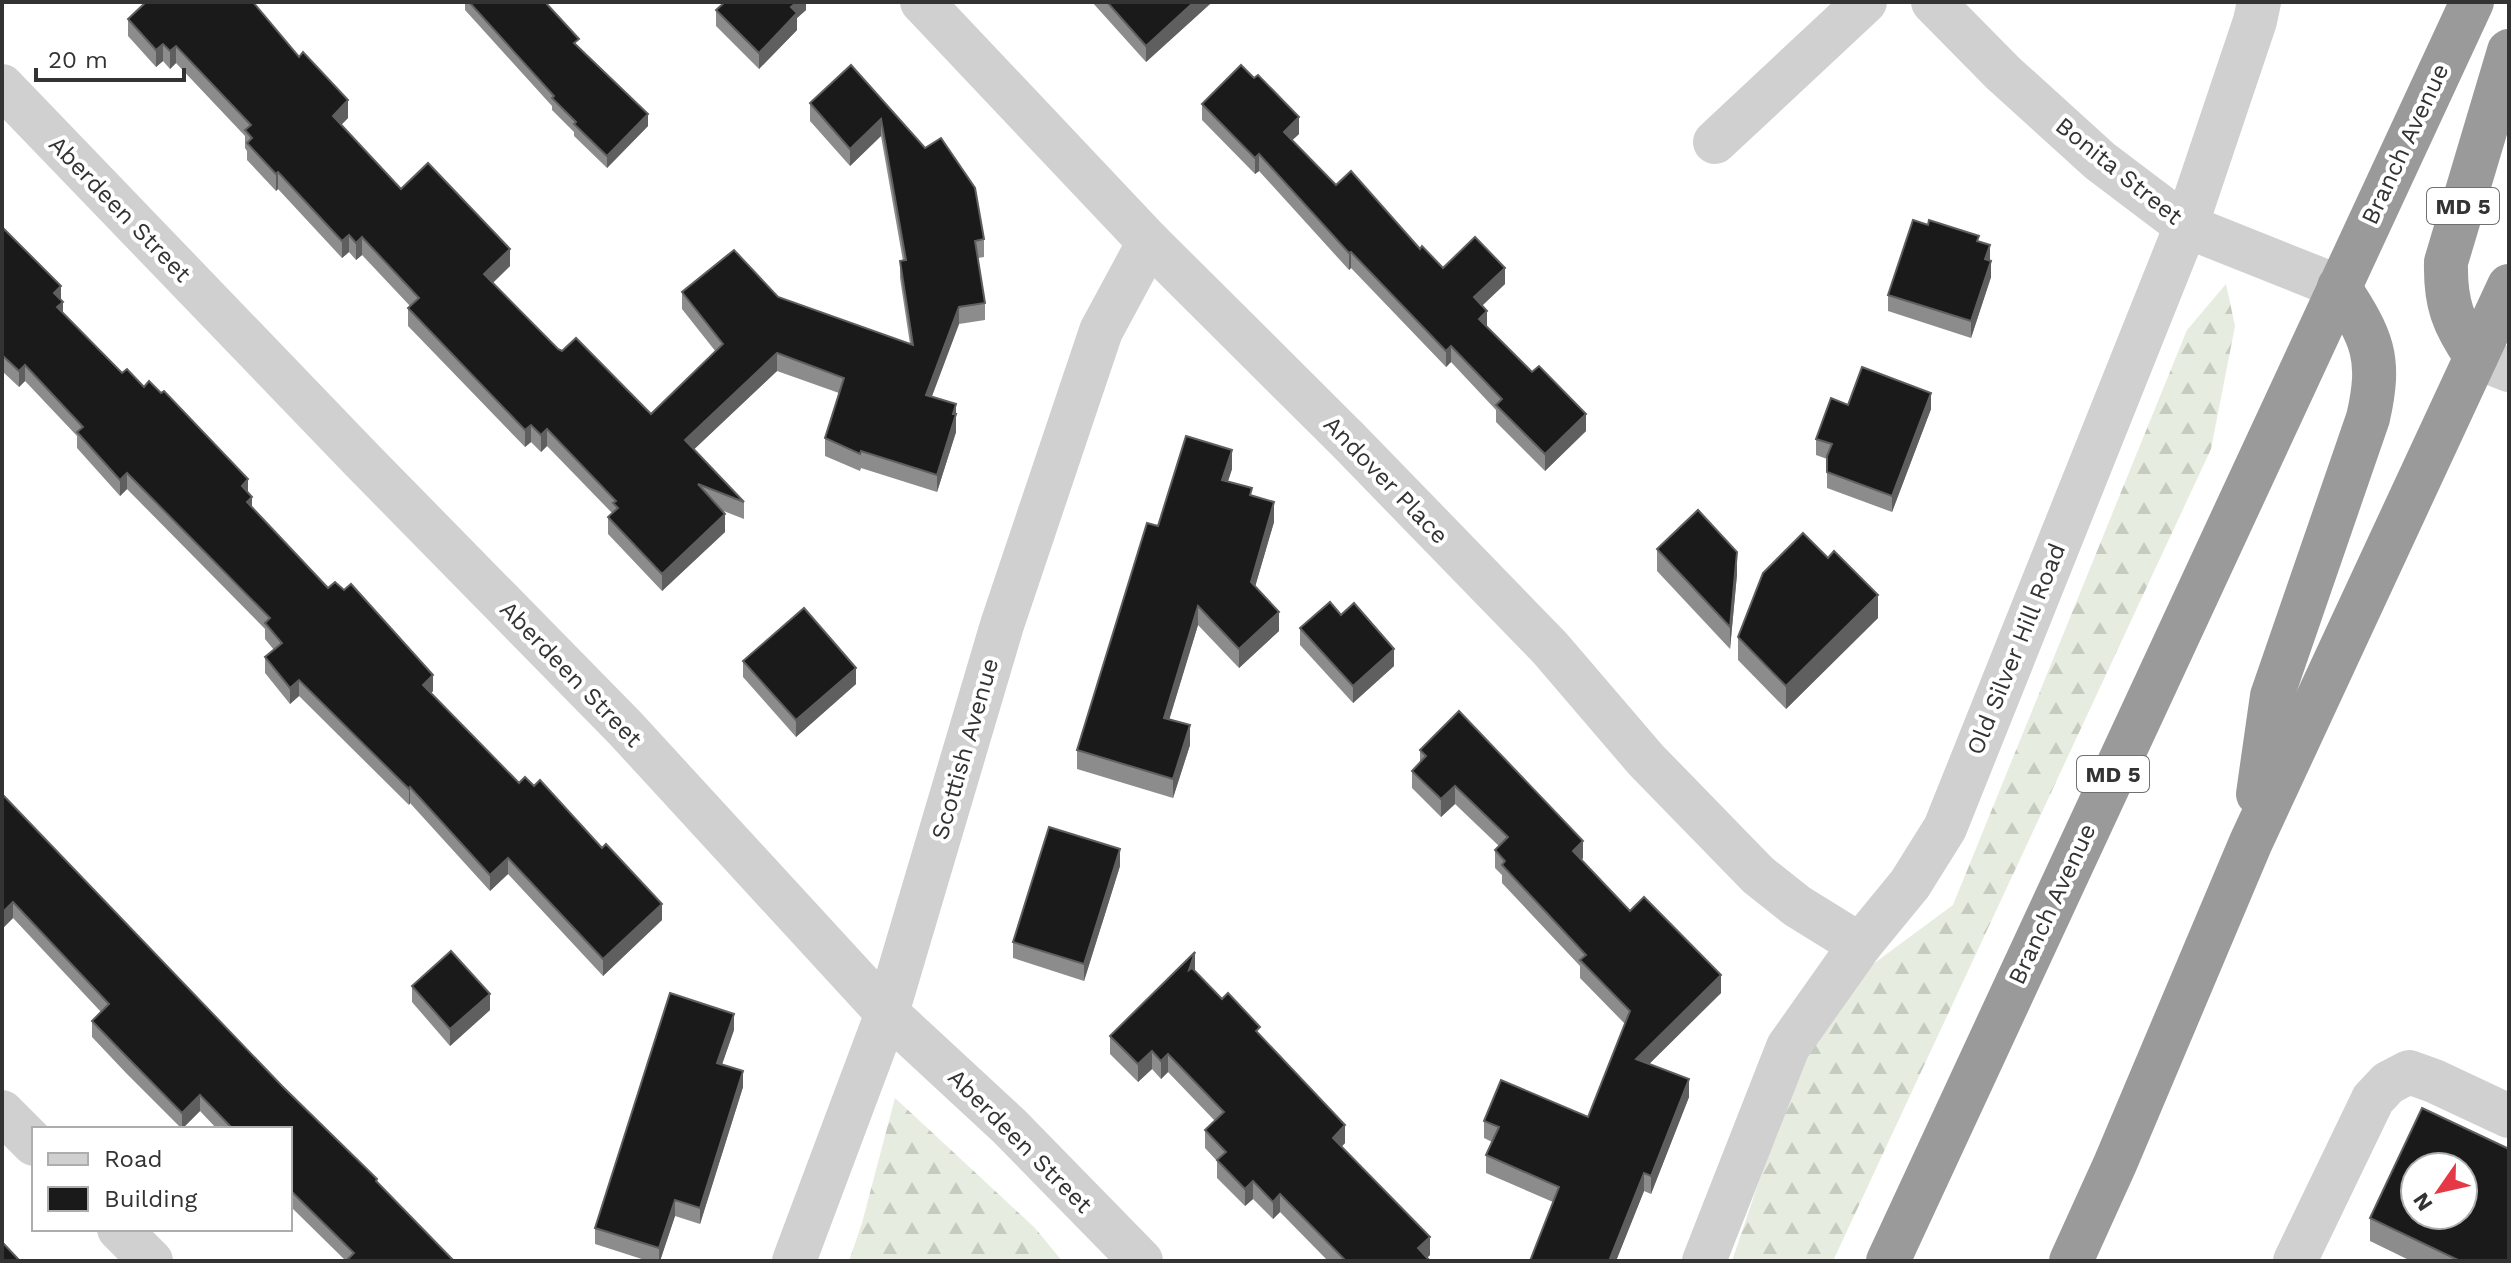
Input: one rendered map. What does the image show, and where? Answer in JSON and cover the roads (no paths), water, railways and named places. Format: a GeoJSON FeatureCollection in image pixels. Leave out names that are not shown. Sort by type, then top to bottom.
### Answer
{"type":"FeatureCollection","features":[{"type":"Feature","properties":{"kind":"highway","name":"Branch Avenue"},"geometry":{"type":"LineString","coordinates":[[1888,1261],[2472,2]]}},
{"type":"Feature","properties":{"kind":"highway","name":"MD 5"},"geometry":{"type":"LineString","coordinates":[[2492,364],[2461,334],[2451,312],[2446,289],[2446,262],[2509,51]]}},
{"type":"Feature","properties":{"kind":"highway"},"geometry":{"type":"LineString","coordinates":[[2071,1261],[2251,842],[2492,364],[2509,286]]}},
{"type":"Feature","properties":{"kind":"highway"},"geometry":{"type":"LineString","coordinates":[[2251,842],[2272,696],[2374,393],[2372,346],[2365,328],[2339,287]]}},
{"type":"Feature","properties":{"kind":"street","name":"Andover Place"},"geometry":{"type":"LineString","coordinates":[[922,2],[1149,242],[1349,441],[1550,648],[1646,760],[1758,875],[1797,906],[1860,945]]}},
{"type":"Feature","properties":{"kind":"street"},"geometry":{"type":"LineString","coordinates":[[1715,142],[1865,2]]}},
{"type":"Feature","properties":{"kind":"street","name":"Bonita Street"},"geometry":{"type":"LineString","coordinates":[[1933,2],[2003,73],[2100,161],[2186,226],[2339,287]]}},
{"type":"Feature","properties":{"kind":"street","name":"Old Silver Hill Road"},"geometry":{"type":"LineString","coordinates":[[1704,1261],[1788,1047],[1860,945],[1910,884],[1945,828],[2186,226],[2259,2]]}},
{"type":"Feature","properties":{"kind":"street","name":"Aberdeen Street"},"geometry":{"type":"LineString","coordinates":[[2,86],[625,728],[887,1013],[1009,1126],[1141,1261]]}},
{"type":"Feature","properties":{"kind":"street","name":"Scottish Avenue"},"geometry":{"type":"LineString","coordinates":[[794,1261],[887,1013],[1002,625],[1101,331],[1149,242]]}},
{"type":"Feature","properties":{"kind":"street"},"geometry":{"type":"LineString","coordinates":[[2295,1261],[2373,1099],[2388,1083],[2409,1072],[2509,1116]]}},
{"type":"Feature","properties":{"kind":"street"},"geometry":{"type":"LineString","coordinates":[[2,1112],[32,1142]]}},
{"type":"Feature","properties":{"kind":"street"},"geometry":{"type":"LineString","coordinates":[[121,1231],[151,1261]]}}]}
